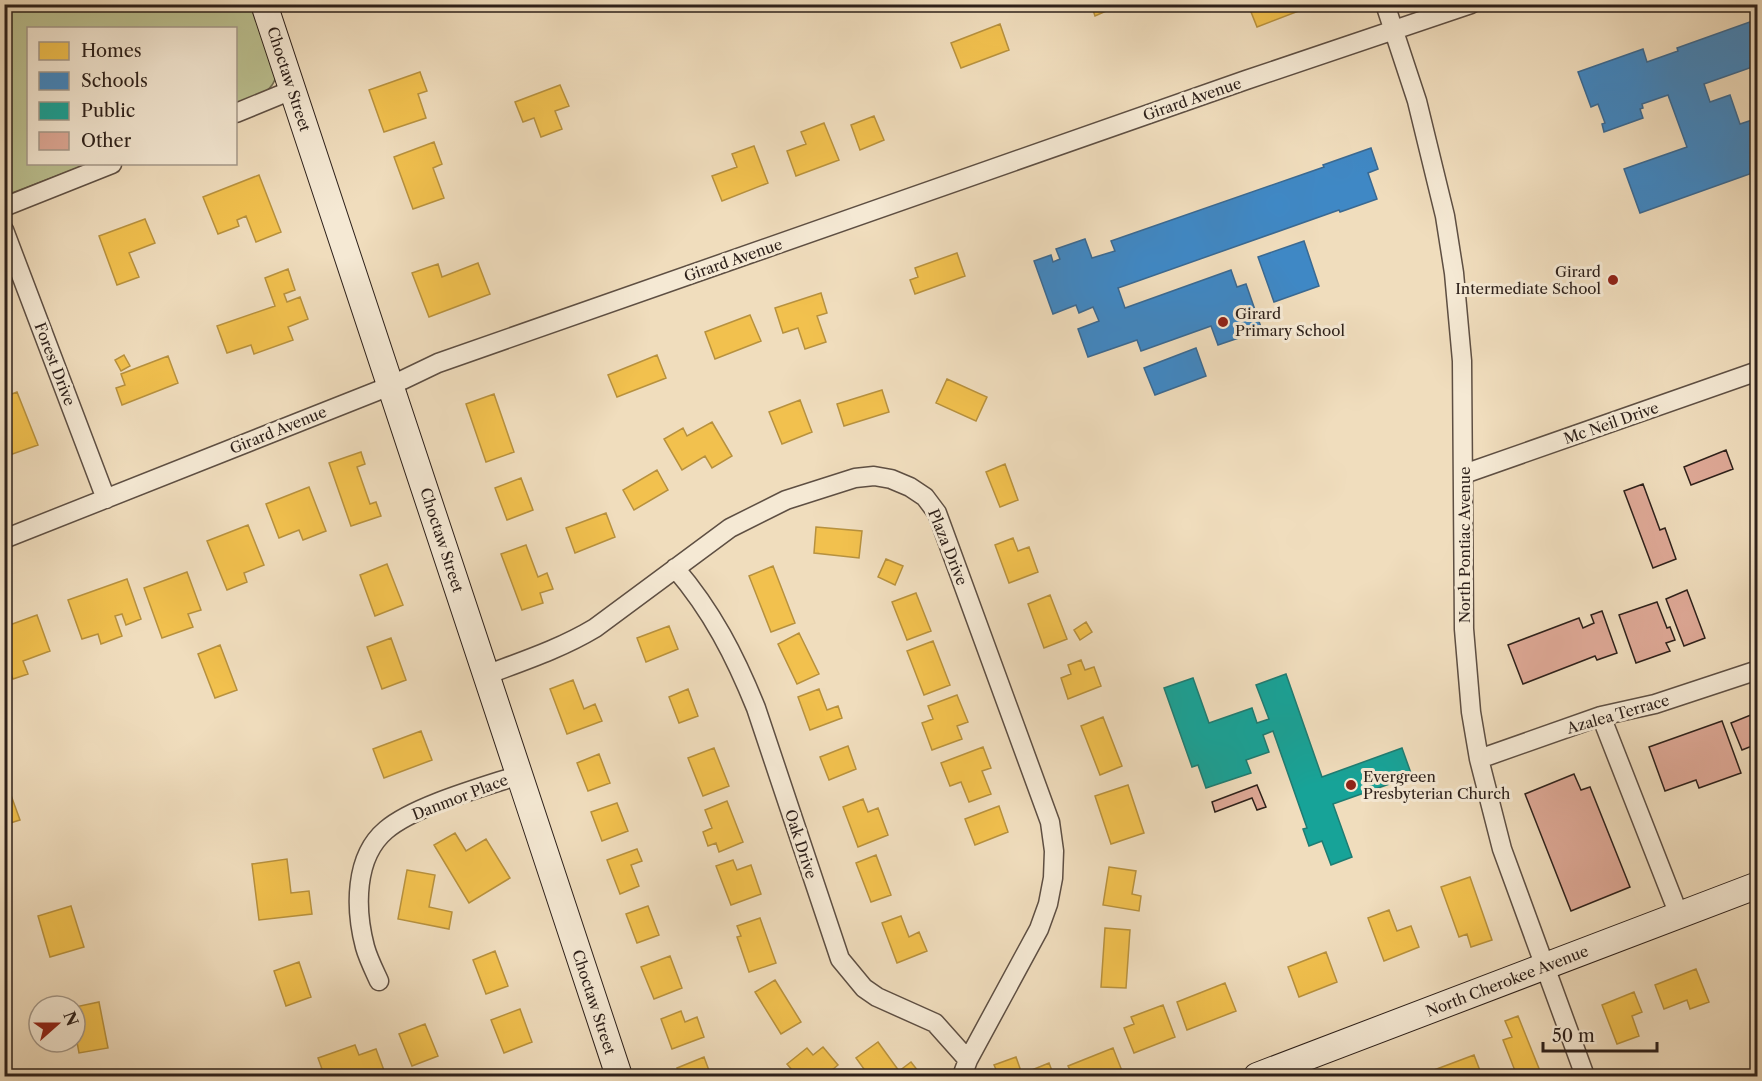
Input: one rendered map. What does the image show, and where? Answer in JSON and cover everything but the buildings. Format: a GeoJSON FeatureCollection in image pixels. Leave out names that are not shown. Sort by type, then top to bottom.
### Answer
{"type":"FeatureCollection","features":[{"type":"Feature","properties":{"kind":"street","name":"Choctaw Street"},"geometry":{"type":"LineString","coordinates":[[264,4],[619,1077]]}},
{"type":"Feature","properties":{"kind":"street","name":"North Pontiac Avenue"},"geometry":{"type":"LineString","coordinates":[[1385,4],[1417,101],[1450,243],[1462,361],[1464,629],[1469,700],[1479,759],[1502,849],[1585,1077]]}},
{"type":"Feature","properties":{"kind":"street","name":"Girard Avenue"},"geometry":{"type":"LineString","coordinates":[[4,539],[390,386],[438,363],[1471,4]]}},
{"type":"Feature","properties":{"kind":"street"},"geometry":{"type":"LineString","coordinates":[[237,113],[292,90]]}},
{"type":"Feature","properties":{"kind":"street"},"geometry":{"type":"LineString","coordinates":[[4,207],[109,165]]}},
{"type":"Feature","properties":{"kind":"street","name":"Forest Drive"},"geometry":{"type":"LineString","coordinates":[[4,230],[106,499]]}},
{"type":"Feature","properties":{"kind":"street","name":"Mc Neil Drive"},"geometry":{"type":"LineString","coordinates":[[1464,474],[1758,371]]}},
{"type":"Feature","properties":{"kind":"street","name":"Plaza Drive"},"geometry":{"type":"LineString","coordinates":[[486,675],[576,640],[730,528],[786,500],[855,478],[874,476],[891,479],[925,497],[937,513],[1050,822],[1054,851],[1051,887],[1039,929],[965,1069]]}},
{"type":"Feature","properties":{"kind":"street","name":"Oak Drive"},"geometry":{"type":"LineString","coordinates":[[675,568],[713,617],[742,673],[756,708],[840,959],[864,988],[877,997],[935,1023],[965,1069]]}},
{"type":"Feature","properties":{"kind":"street","name":"Azalea Terrace"},"geometry":{"type":"LineString","coordinates":[[1479,759],[1601,716],[1654,704],[1758,670]]}},
{"type":"Feature","properties":{"kind":"street"},"geometry":{"type":"LineString","coordinates":[[1601,716],[1679,915]]}},
{"type":"Feature","properties":{"kind":"street","name":"Danmor Place"},"geometry":{"type":"LineString","coordinates":[[379,981],[365,950],[360,928],[361,874],[369,851],[386,830],[405,818],[519,775]]}},
{"type":"Feature","properties":{"kind":"street","name":"North Cherokee Avenue"},"geometry":{"type":"LineString","coordinates":[[1263,1075],[1758,885]]}},
{"type":"Feature","properties":{"kind":"green space"},"geometry":{"type":"Polygon","coordinates":[[[4,5],[253,5],[276,76],[266,92],[237,105],[237,27],[27,27],[27,165],[85,165],[12,193],[4,191],[4,5]]]}},
{"type":"Feature","properties":{"kind":"place","name":"Girard Intermediate School"},"geometry":{"type":"Point","coordinates":[1613,280]}},
{"type":"Feature","properties":{"kind":"place","name":"Girard Primary School"},"geometry":{"type":"Point","coordinates":[1223,322]}},
{"type":"Feature","properties":{"kind":"place","name":"Evergreen Presbyterian Church"},"geometry":{"type":"Point","coordinates":[1351,785]}}]}
